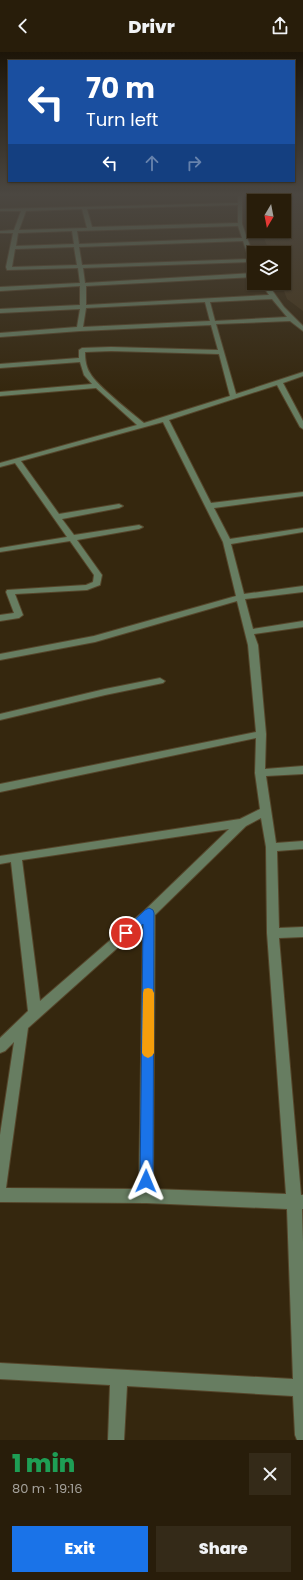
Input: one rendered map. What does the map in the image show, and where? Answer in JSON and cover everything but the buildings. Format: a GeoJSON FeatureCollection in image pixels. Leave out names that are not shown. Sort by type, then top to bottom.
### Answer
{"type":"FeatureCollection","features":[{"type":"Feature","properties":{"kind":"street"},"geometry":{"type":"LineString","coordinates":[[11,261],[9,269],[247,262]]}},
{"type":"Feature","properties":{"kind":"street"},"geometry":{"type":"LineString","coordinates":[[79,261],[83,284],[83,308],[80,329]]}},
{"type":"Feature","properties":{"kind":"street"},"geometry":{"type":"LineString","coordinates":[[0,289],[247,275]]}},
{"type":"Feature","properties":{"kind":"street"},"geometry":{"type":"LineString","coordinates":[[268,290],[290,319],[303,329]]}},
{"type":"Feature","properties":{"kind":"street"},"geometry":{"type":"LineString","coordinates":[[0,311],[83,308],[272,297]]}},
{"type":"Feature","properties":{"kind":"street"},"geometry":{"type":"LineString","coordinates":[[207,301],[234,397]]}},
{"type":"Feature","properties":{"kind":"street"},"geometry":{"type":"LineString","coordinates":[[0,335],[80,329],[290,319]]}},
{"type":"Feature","properties":{"kind":"street"},"geometry":{"type":"LineString","coordinates":[[142,425],[97,386],[87,375],[82,360],[82,350],[111,349],[222,352]]}},
{"type":"Feature","properties":{"kind":"street"},"geometry":{"type":"LineString","coordinates":[[0,366],[82,360]]}},
{"type":"Feature","properties":{"kind":"street"},"geometry":{"type":"LineString","coordinates":[[0,465],[165,419],[303,374]]}},
{"type":"Feature","properties":{"kind":"street"},"geometry":{"type":"LineString","coordinates":[[280,382],[303,427]]}},
{"type":"Feature","properties":{"kind":"street"},"geometry":{"type":"LineString","coordinates":[[0,394],[97,386]]}},
{"type":"Feature","properties":{"kind":"street"},"geometry":{"type":"LineString","coordinates":[[165,419],[227,542],[249,632],[254,645],[260,734],[260,773],[270,847],[273,933],[299,1202],[303,1435]]}},
{"type":"Feature","properties":{"kind":"street"},"geometry":{"type":"LineString","coordinates":[[0,618],[19,615],[10,592],[87,587],[97,583],[98,575],[17,460]]}},
{"type":"Feature","properties":{"kind":"street"},"geometry":{"type":"LineString","coordinates":[[209,506],[303,494]]}},
{"type":"Feature","properties":{"kind":"street"},"geometry":{"type":"LineString","coordinates":[[58,517],[119,506]]}},
{"type":"Feature","properties":{"kind":"street"},"geometry":{"type":"LineString","coordinates":[[0,550],[139,527]]}},
{"type":"Feature","properties":{"kind":"street"},"geometry":{"type":"LineString","coordinates":[[227,542],[303,530]]}},
{"type":"Feature","properties":{"kind":"street"},"geometry":{"type":"LineString","coordinates":[[0,658],[95,639],[241,597],[303,589]]}},
{"type":"Feature","properties":{"kind":"street"},"geometry":{"type":"LineString","coordinates":[[249,632],[303,624]]}},
{"type":"Feature","properties":{"kind":"street"},"geometry":{"type":"LineString","coordinates":[[0,717],[105,692],[160,681]]}},
{"type":"Feature","properties":{"kind":"street"},"geometry":{"type":"LineString","coordinates":[[0,788],[260,734]]}},
{"type":"Feature","properties":{"kind":"street"},"geometry":{"type":"LineString","coordinates":[[260,773],[302,769]]}},
{"type":"Feature","properties":{"kind":"street"},"geometry":{"type":"LineString","coordinates":[[0,1047],[22,1028],[35,1013],[149,913],[242,823],[265,811]]}},
{"type":"Feature","properties":{"kind":"street"},"geometry":{"type":"LineString","coordinates":[[0,860],[242,823]]}},
{"type":"Feature","properties":{"kind":"street"},"geometry":{"type":"LineString","coordinates":[[270,847],[303,845]]}},
{"type":"Feature","properties":{"kind":"street"},"geometry":{"type":"LineString","coordinates":[[16,857],[35,1013]]}},
{"type":"Feature","properties":{"kind":"street"},"geometry":{"type":"LineString","coordinates":[[146,1196],[149,913]]}},
{"type":"Feature","properties":{"kind":"street"},"geometry":{"type":"LineString","coordinates":[[273,933],[303,932]]}},
{"type":"Feature","properties":{"kind":"street"},"geometry":{"type":"LineString","coordinates":[[0,1184],[22,1028]]}},
{"type":"Feature","properties":{"kind":"street"},"geometry":{"type":"LineString","coordinates":[[0,1195],[146,1196],[299,1202]]}},
{"type":"Feature","properties":{"kind":"street"},"geometry":{"type":"LineString","coordinates":[[0,1370],[302,1388]]}},
{"type":"Feature","properties":{"kind":"street"},"geometry":{"type":"LineString","coordinates":[[116,1440],[119,1377]]}},
{"type":"Feature","properties":{"kind":"shaded area"},"geometry":{"type":"Polygon","coordinates":[[[291,261],[303,261],[303,311],[287,299],[284,290],[291,290],[291,261]]]}},
{"type":"Feature","properties":{"kind":"slow traffic"},"geometry":{"type":"LineString","coordinates":[[148,993],[148,1053]]}},
{"type":"Feature","properties":{"kind":"route"},"geometry":{"type":"LineString","coordinates":[[126,933],[149,913],[146,1181]]}}]}
